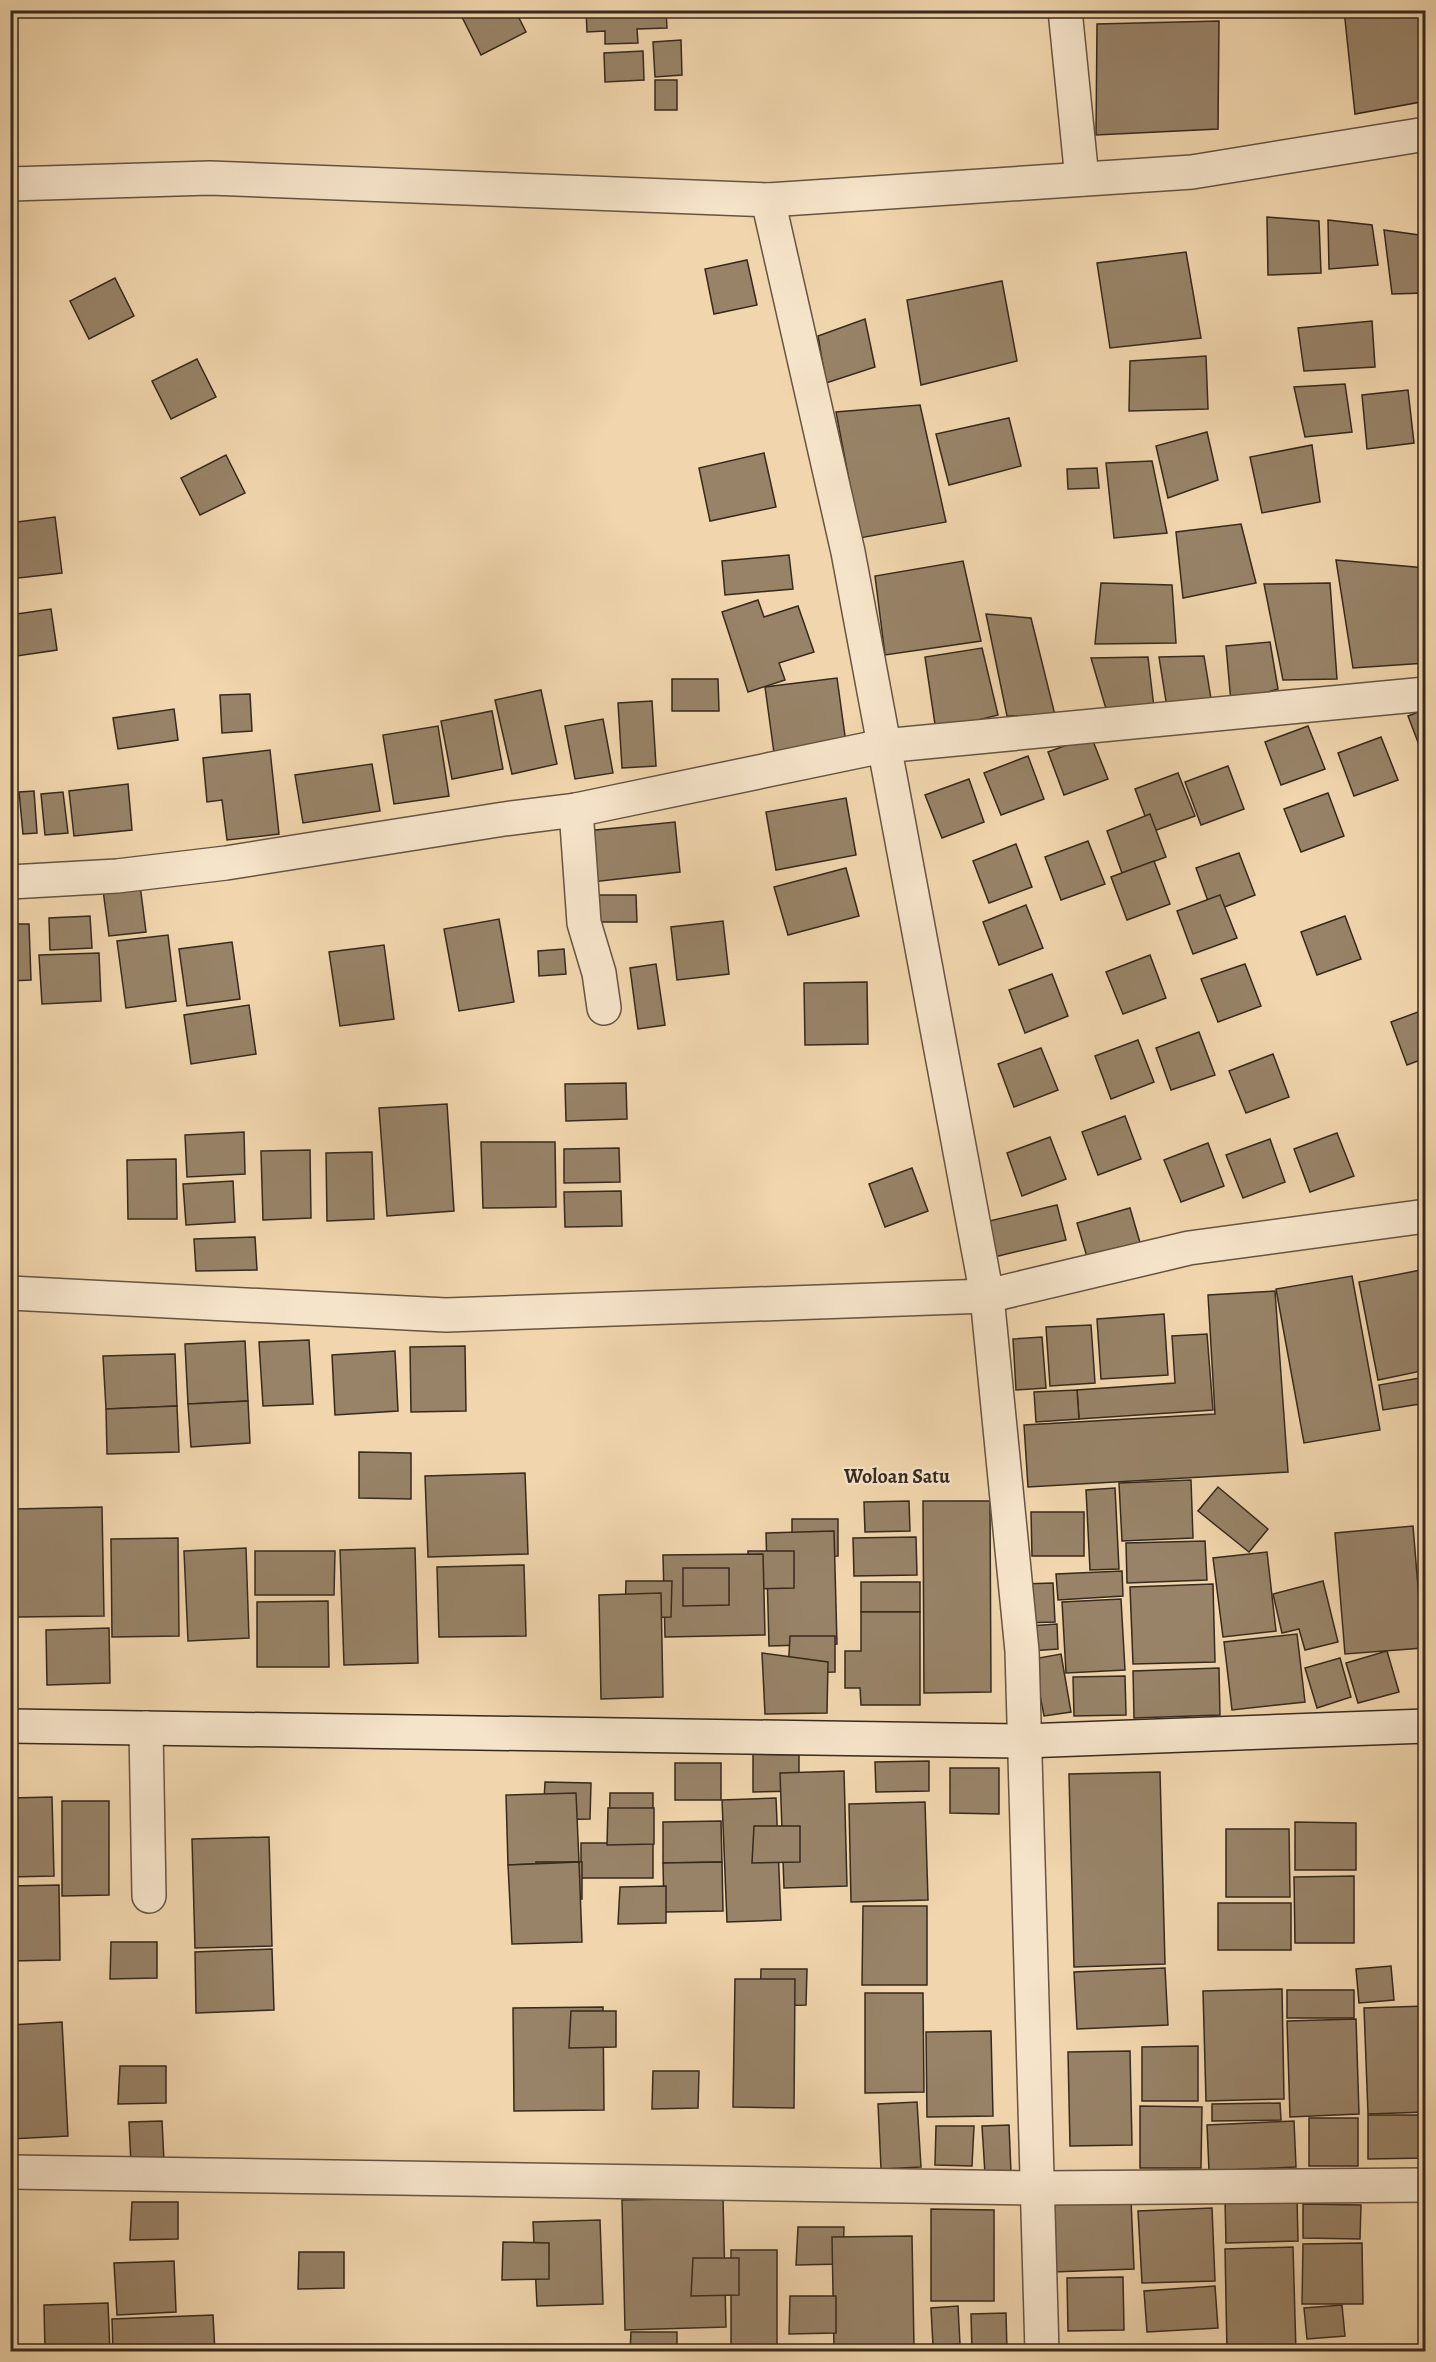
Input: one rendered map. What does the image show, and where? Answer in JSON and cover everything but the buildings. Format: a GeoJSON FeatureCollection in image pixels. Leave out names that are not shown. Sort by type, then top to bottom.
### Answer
{"type":"FeatureCollection","features":[{"type":"Feature","properties":{"kind":"street"},"geometry":{"type":"LineString","coordinates":[[1065,10],[1082,179]]}},
{"type":"Feature","properties":{"kind":"street"},"geometry":{"type":"LineString","coordinates":[[10,184],[210,178],[768,200],[1192,172],[1425,135]]}},
{"type":"Feature","properties":{"kind":"street"},"geometry":{"type":"LineString","coordinates":[[768,200],[848,552],[987,1296],[1022,1651],[1042,2352]]}},
{"type":"Feature","properties":{"kind":"street"},"geometry":{"type":"LineString","coordinates":[[10,882],[117,876],[226,863],[504,819],[576,810],[883,746],[1425,693]]}},
{"type":"Feature","properties":{"kind":"street"},"geometry":{"type":"LineString","coordinates":[[576,810],[584,923],[599,973],[604,1008]]}},
{"type":"Feature","properties":{"kind":"street"},"geometry":{"type":"LineString","coordinates":[[10,1293],[446,1315],[987,1296],[1189,1248],[1425,1216]]}},
{"type":"Feature","properties":{"kind":"street"},"geometry":{"type":"LineString","coordinates":[[10,1726],[1024,1741],[1425,1726]]}},
{"type":"Feature","properties":{"kind":"street"},"geometry":{"type":"LineString","coordinates":[[146,1728],[149,1896]]}},
{"type":"Feature","properties":{"kind":"street"},"geometry":{"type":"LineString","coordinates":[[10,2172],[1038,2188],[1425,2185]]}},
{"type":"Feature","properties":{"kind":"district","name":"Woloan Satu"},"geometry":{"type":"Point","coordinates":[897,1476]}}]}
